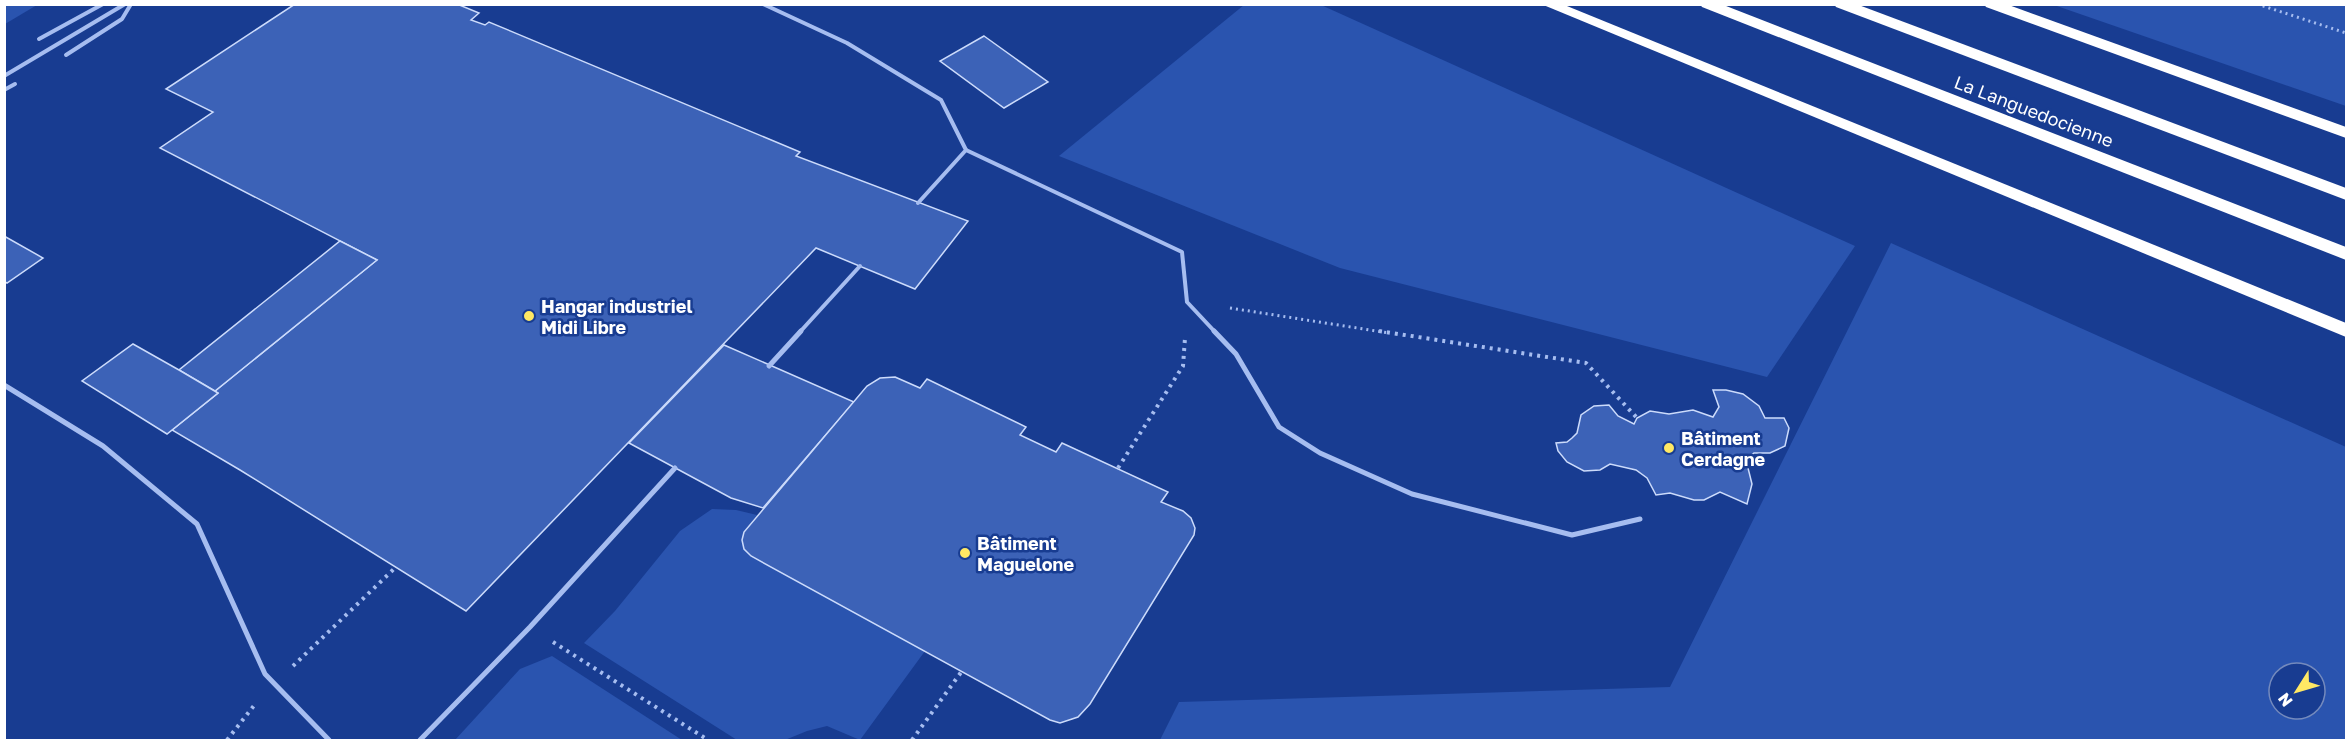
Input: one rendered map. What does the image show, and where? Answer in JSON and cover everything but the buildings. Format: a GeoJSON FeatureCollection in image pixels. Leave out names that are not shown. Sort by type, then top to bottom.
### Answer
{"type":"FeatureCollection","features":[{"type":"Feature","properties":{"kind":"highway"},"geometry":{"type":"LineString","coordinates":[[1548,4],[2346,330]]}},
{"type":"Feature","properties":{"kind":"highway","name":"La Languedocienne"},"geometry":{"type":"LineString","coordinates":[[1707,4],[2346,254]]}},
{"type":"Feature","properties":{"kind":"highway","name":"La Languedocienne"},"geometry":{"type":"LineString","coordinates":[[1841,4],[2346,194]]}},
{"type":"Feature","properties":{"kind":"highway"},"geometry":{"type":"LineString","coordinates":[[1991,4],[2346,133]]}},
{"type":"Feature","properties":{"kind":"lane"},"geometry":{"type":"LineString","coordinates":[[39,39],[103,4]]}},
{"type":"Feature","properties":{"kind":"lane"},"geometry":{"type":"LineString","coordinates":[[4,76],[125,4]]}},
{"type":"Feature","properties":{"kind":"lane"},"geometry":{"type":"LineString","coordinates":[[66,55],[122,19],[131,4]]}},
{"type":"Feature","properties":{"kind":"lane"},"geometry":{"type":"LineString","coordinates":[[763,4],[847,43],[941,100],[966,150],[1182,252],[1187,302],[1236,354],[1278,427],[1320,453],[1412,494],[1572,534],[1640,519]]}},
{"type":"Feature","properties":{"kind":"lane"},"geometry":{"type":"LineString","coordinates":[[4,90],[15,84]]}},
{"type":"Feature","properties":{"kind":"lane"},"geometry":{"type":"LineString","coordinates":[[918,203],[966,150]]}},
{"type":"Feature","properties":{"kind":"lane"},"geometry":{"type":"LineString","coordinates":[[769,366],[860,266]]}},
{"type":"Feature","properties":{"kind":"lane"},"geometry":{"type":"LineString","coordinates":[[4,385],[103,446],[197,524],[265,674],[329,741]]}},
{"type":"Feature","properties":{"kind":"lane"},"geometry":{"type":"LineString","coordinates":[[420,741],[530,627],[675,468]]}},
{"type":"Feature","properties":{"kind":"path"},"geometry":{"type":"LineString","coordinates":[[2257,4],[2346,33]]}},
{"type":"Feature","properties":{"kind":"path"},"geometry":{"type":"LineString","coordinates":[[1118,468],[1183,366],[1187,302],[1586,363],[1637,418]]}},
{"type":"Feature","properties":{"kind":"path"},"geometry":{"type":"LineString","coordinates":[[227,741],[250,709],[396,567]]}},
{"type":"Feature","properties":{"kind":"path"},"geometry":{"type":"LineString","coordinates":[[530,627],[708,741]]}},
{"type":"Feature","properties":{"kind":"path"},"geometry":{"type":"LineString","coordinates":[[912,741],[962,671]]}},
{"type":"Feature","properties":{"kind":"shaded area"},"geometry":{"type":"Polygon","coordinates":[[[5,4],[37,4],[37,5],[5,24],[5,4]]]}},
{"type":"Feature","properties":{"kind":"shaded area"},"geometry":{"type":"Polygon","coordinates":[[[1244,5],[1321,5],[1855,246],[1767,377],[1340,268],[1059,156],[1244,5]]]}},
{"type":"Feature","properties":{"kind":"shaded area"},"geometry":{"type":"Polygon","coordinates":[[[2054,5],[2346,5],[2346,106],[2054,5]]]}},
{"type":"Feature","properties":{"kind":"shaded area"},"geometry":{"type":"Polygon","coordinates":[[[1891,243],[2346,447],[2346,740],[1160,740],[1179,702],[1670,687],[1891,243]]]}},
{"type":"Feature","properties":{"kind":"shaded area"},"geometry":{"type":"Polygon","coordinates":[[[712,509],[736,510],[757,515],[746,530],[743,539],[746,550],[751,556],[925,651],[860,740],[827,726],[785,740],[737,740],[584,643],[615,611],[680,531],[712,509]]]}},
{"type":"Feature","properties":{"kind":"shaded area"},"geometry":{"type":"Polygon","coordinates":[[[552,656],[682,740],[455,740],[520,669],[552,656]]]}},
{"type":"Feature","properties":{"kind":"place","name":"Hangar industriel Midi Libre"},"geometry":{"type":"Point","coordinates":[529,316]}},
{"type":"Feature","properties":{"kind":"place","name":"Bâtiment Cerdagne"},"geometry":{"type":"Point","coordinates":[1669,448]}},
{"type":"Feature","properties":{"kind":"place","name":"Bâtiment Maguelone"},"geometry":{"type":"Point","coordinates":[965,553]}}]}
